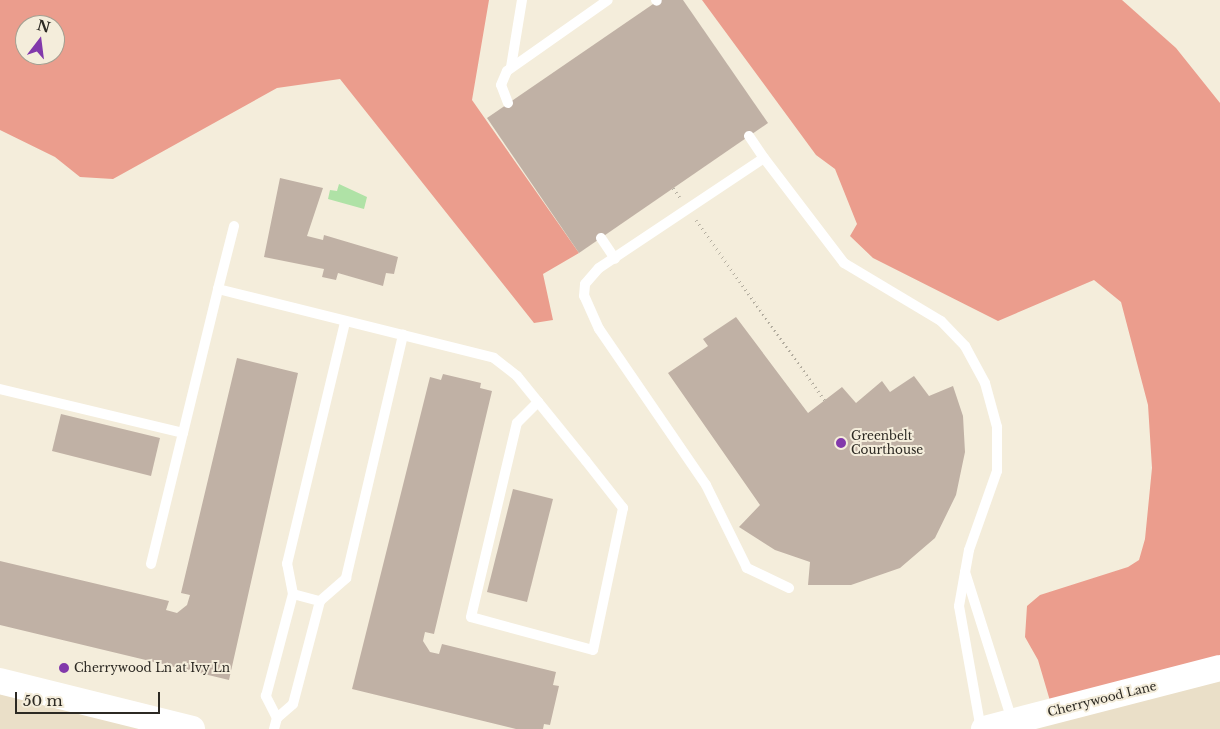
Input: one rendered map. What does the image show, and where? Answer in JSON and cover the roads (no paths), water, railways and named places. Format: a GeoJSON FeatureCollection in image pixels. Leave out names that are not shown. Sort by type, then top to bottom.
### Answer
{"type":"FeatureCollection","features":[{"type":"Feature","properties":{"kind":"street","name":"Cherrywood Lane"},"geometry":{"type":"LineString","coordinates":[[983,729],[1014,725],[1220,668]]}},
{"type":"Feature","properties":{"kind":"street"},"geometry":{"type":"LineString","coordinates":[[0,681],[192,729]]}},
{"type":"Feature","properties":{"kind":"lane"},"geometry":{"type":"LineString","coordinates":[[508,103],[501,85],[511,66],[522,0]]}},
{"type":"Feature","properties":{"kind":"lane"},"geometry":{"type":"LineString","coordinates":[[511,66],[608,0]]}},
{"type":"Feature","properties":{"kind":"lane"},"geometry":{"type":"LineString","coordinates":[[749,136],[844,263],[941,321],[965,346],[980,371],[992,405],[998,449],[988,507],[965,571],[960,628],[983,729]]}},
{"type":"Feature","properties":{"kind":"lane"},"geometry":{"type":"LineString","coordinates":[[764,158],[686,206],[614,259],[586,284],[584,296],[590,311],[706,486],[747,568],[789,588]]}},
{"type":"Feature","properties":{"kind":"lane"},"geometry":{"type":"LineString","coordinates":[[151,564],[234,226]]}},
{"type":"Feature","properties":{"kind":"lane"},"geometry":{"type":"LineString","coordinates":[[601,238],[614,259]]}},
{"type":"Feature","properties":{"kind":"lane"},"geometry":{"type":"LineString","coordinates":[[218,288],[345,322],[494,358],[506,364],[538,402],[623,508],[593,650],[471,618],[517,423],[538,402]]}},
{"type":"Feature","properties":{"kind":"lane"},"geometry":{"type":"LineString","coordinates":[[277,718],[266,696],[294,594],[287,564],[345,322]]}},
{"type":"Feature","properties":{"kind":"lane"},"geometry":{"type":"LineString","coordinates":[[274,729],[277,718],[293,704],[320,601],[346,578],[403,335]]}},
{"type":"Feature","properties":{"kind":"lane"},"geometry":{"type":"LineString","coordinates":[[0,389],[183,433]]}},
{"type":"Feature","properties":{"kind":"lane"},"geometry":{"type":"LineString","coordinates":[[965,571],[1014,725]]}},
{"type":"Feature","properties":{"kind":"lane"},"geometry":{"type":"LineString","coordinates":[[294,594],[320,601]]}},
{"type":"Feature","properties":{"kind":"place","name":"Greenbelt Courthouse"},"geometry":{"type":"Point","coordinates":[841,443]}},
{"type":"Feature","properties":{"kind":"place","name":"Cherrywood Ln at Ivy Ln"},"geometry":{"type":"Point","coordinates":[64,668]}}]}
